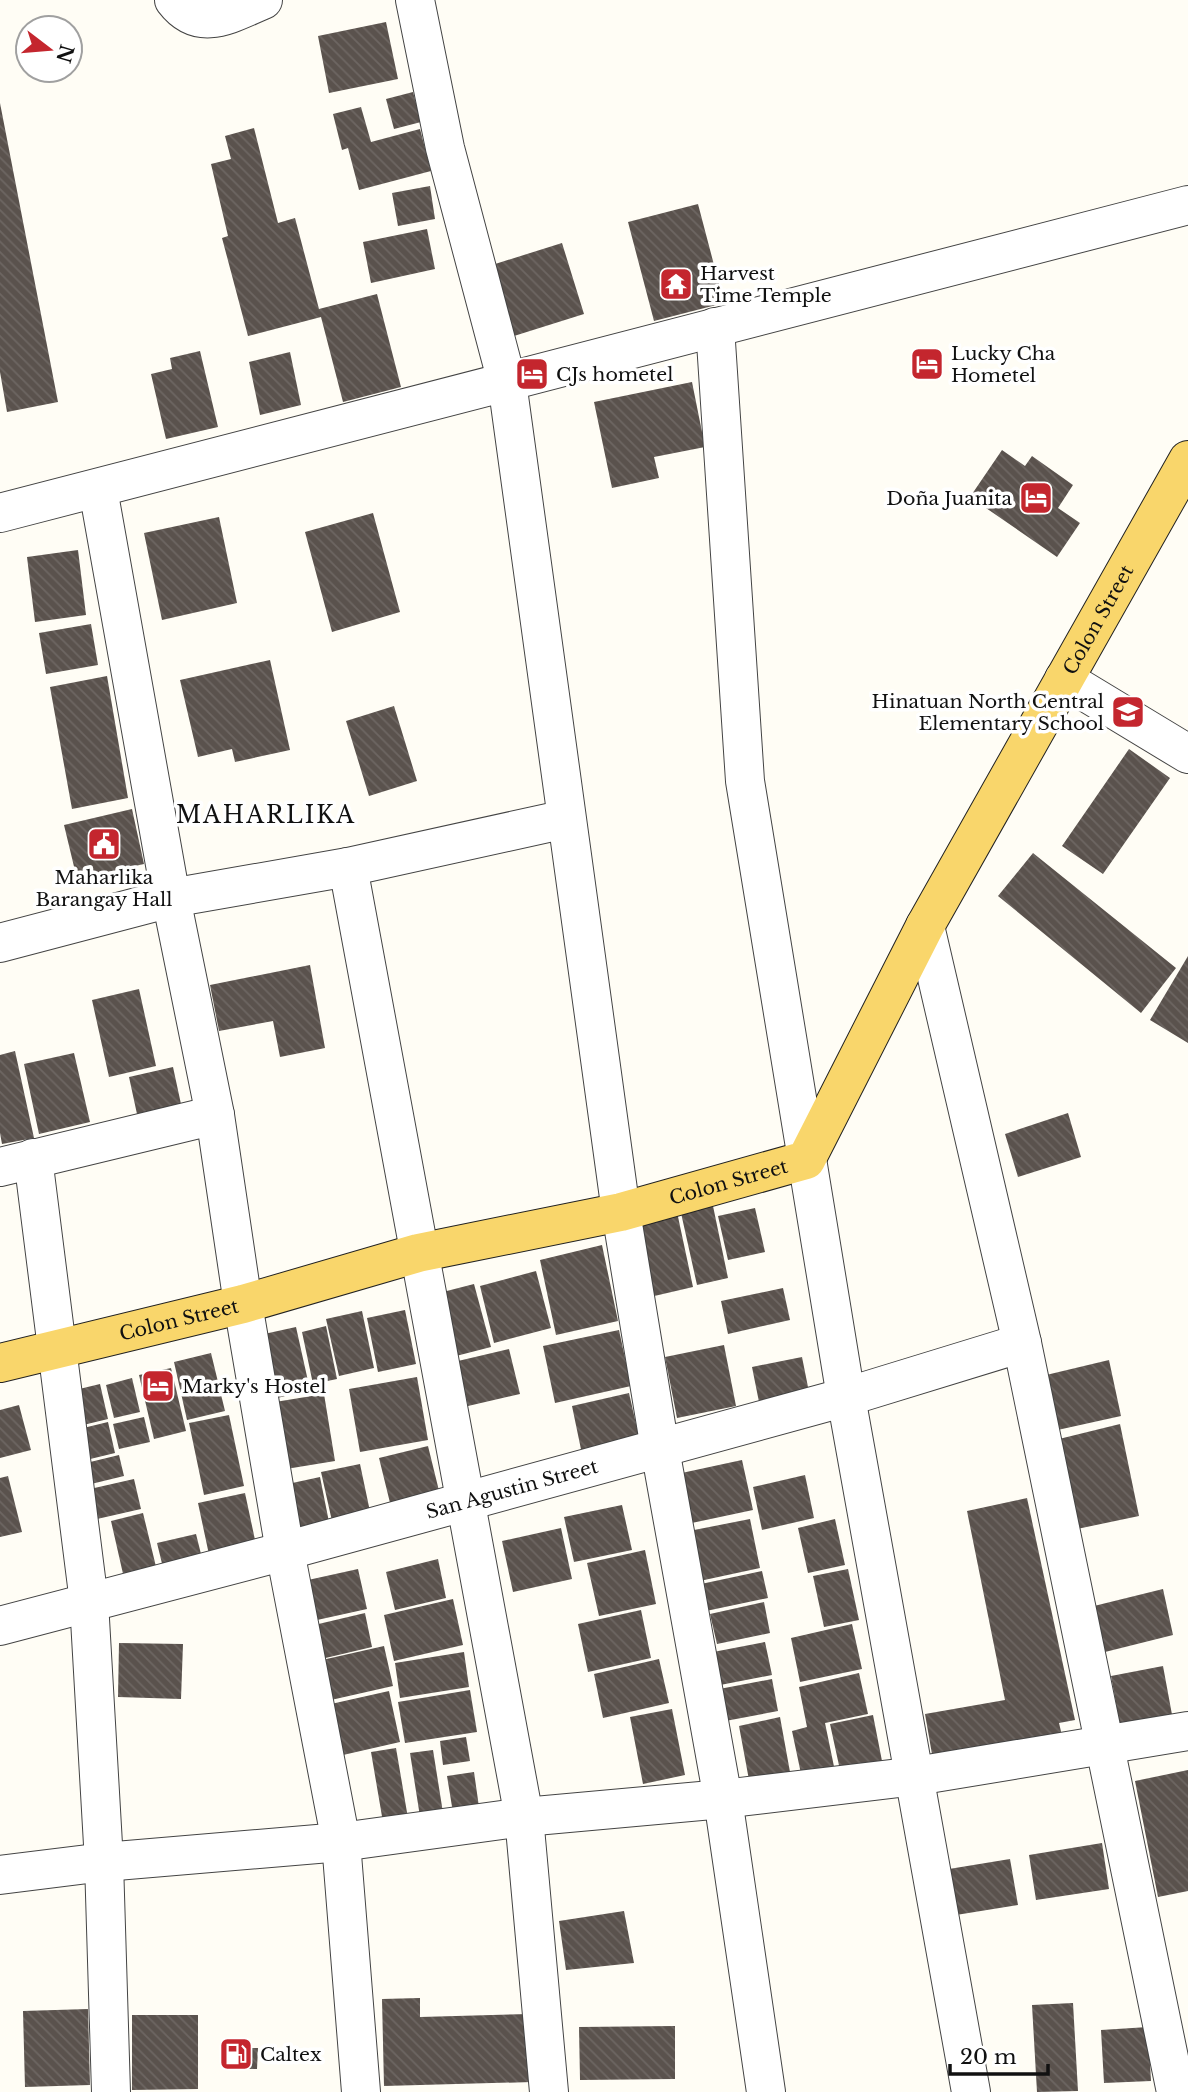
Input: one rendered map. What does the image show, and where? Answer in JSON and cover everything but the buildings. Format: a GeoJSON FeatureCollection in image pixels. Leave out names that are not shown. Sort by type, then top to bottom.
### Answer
{"type":"FeatureCollection","features":[{"type":"Feature","properties":{"kind":"main road","name":"Colon Street"},"geometry":{"type":"LineString","coordinates":[[0,1363],[243,1304],[418,1253],[621,1212],[806,1160],[925,926],[1064,678],[1177,501],[1188,460]]}},
{"type":"Feature","properties":{"kind":"street"},"geometry":{"type":"LineString","coordinates":[[174,0],[182,10],[205,19],[218,19],[263,0]]}},
{"type":"Feature","properties":{"kind":"street"},"geometry":{"type":"LineString","coordinates":[[415,0],[445,148],[507,382],[621,1212],[660,1449],[723,1799],[766,2092]]}},
{"type":"Feature","properties":{"kind":"street"},"geometry":{"type":"LineString","coordinates":[[0,513],[1188,205]]}},
{"type":"Feature","properties":{"kind":"street"},"geometry":{"type":"LineString","coordinates":[[715,327],[745,781],[846,1397],[971,2092]]}},
{"type":"Feature","properties":{"kind":"street"},"geometry":{"type":"LineString","coordinates":[[98,489],[171,898],[215,1115],[243,1304],[285,1551],[341,1842],[361,2092]]}},
{"type":"Feature","properties":{"kind":"street"},"geometry":{"type":"LineString","coordinates":[[1064,678],[1188,754]]}},
{"type":"Feature","properties":{"kind":"street"},"geometry":{"type":"LineString","coordinates":[[0,943],[171,898],[348,867],[566,819]]}},
{"type":"Feature","properties":{"kind":"street"},"geometry":{"type":"LineString","coordinates":[[348,867],[524,1817],[550,2092]]}},
{"type":"Feature","properties":{"kind":"street"},"geometry":{"type":"LineString","coordinates":[[925,926],[1021,1343],[1176,2092]]}},
{"type":"Feature","properties":{"kind":"street"},"geometry":{"type":"LineString","coordinates":[[111,2092],[104,1863],[89,1602],[58,1349],[16,1162],[215,1115]]}},
{"type":"Feature","properties":{"kind":"street","name":"San Agustin Street"},"geometry":{"type":"LineString","coordinates":[[0,1626],[660,1449],[846,1397],[1021,1343]]}},
{"type":"Feature","properties":{"kind":"street"},"geometry":{"type":"LineString","coordinates":[[0,1875],[341,1842],[524,1817],[723,1799],[916,1776],[1188,1731]]}},
{"type":"Feature","properties":{"kind":"street"},"geometry":{"type":"LineString","coordinates":[[1162,2092],[1188,2091]]}},
{"type":"Feature","properties":{"kind":"place","name":"Harvest Time Temple"},"geometry":{"type":"Point","coordinates":[676,284]}},
{"type":"Feature","properties":{"kind":"place","name":"Lucky Cha Hometel"},"geometry":{"type":"Point","coordinates":[927,364]}},
{"type":"Feature","properties":{"kind":"place","name":"CJs hometel"},"geometry":{"type":"Point","coordinates":[532,374]}},
{"type":"Feature","properties":{"kind":"place","name":"Doña Juanita"},"geometry":{"type":"Point","coordinates":[1036,498]}},
{"type":"Feature","properties":{"kind":"place","name":"Hinatuan North Central Elementary School"},"geometry":{"type":"Point","coordinates":[1128,712]}},
{"type":"Feature","properties":{"kind":"place","name":"Maharlika Barangay Hall"},"geometry":{"type":"Point","coordinates":[104,844]}},
{"type":"Feature","properties":{"kind":"place","name":"Marky's Hostel"},"geometry":{"type":"Point","coordinates":[158,1386]}},
{"type":"Feature","properties":{"kind":"place","name":"Caltex"},"geometry":{"type":"Point","coordinates":[236,2054]}},
{"type":"Feature","properties":{"kind":"district","name":"MAHARLIKA"},"geometry":{"type":"Point","coordinates":[266,815]}}]}
